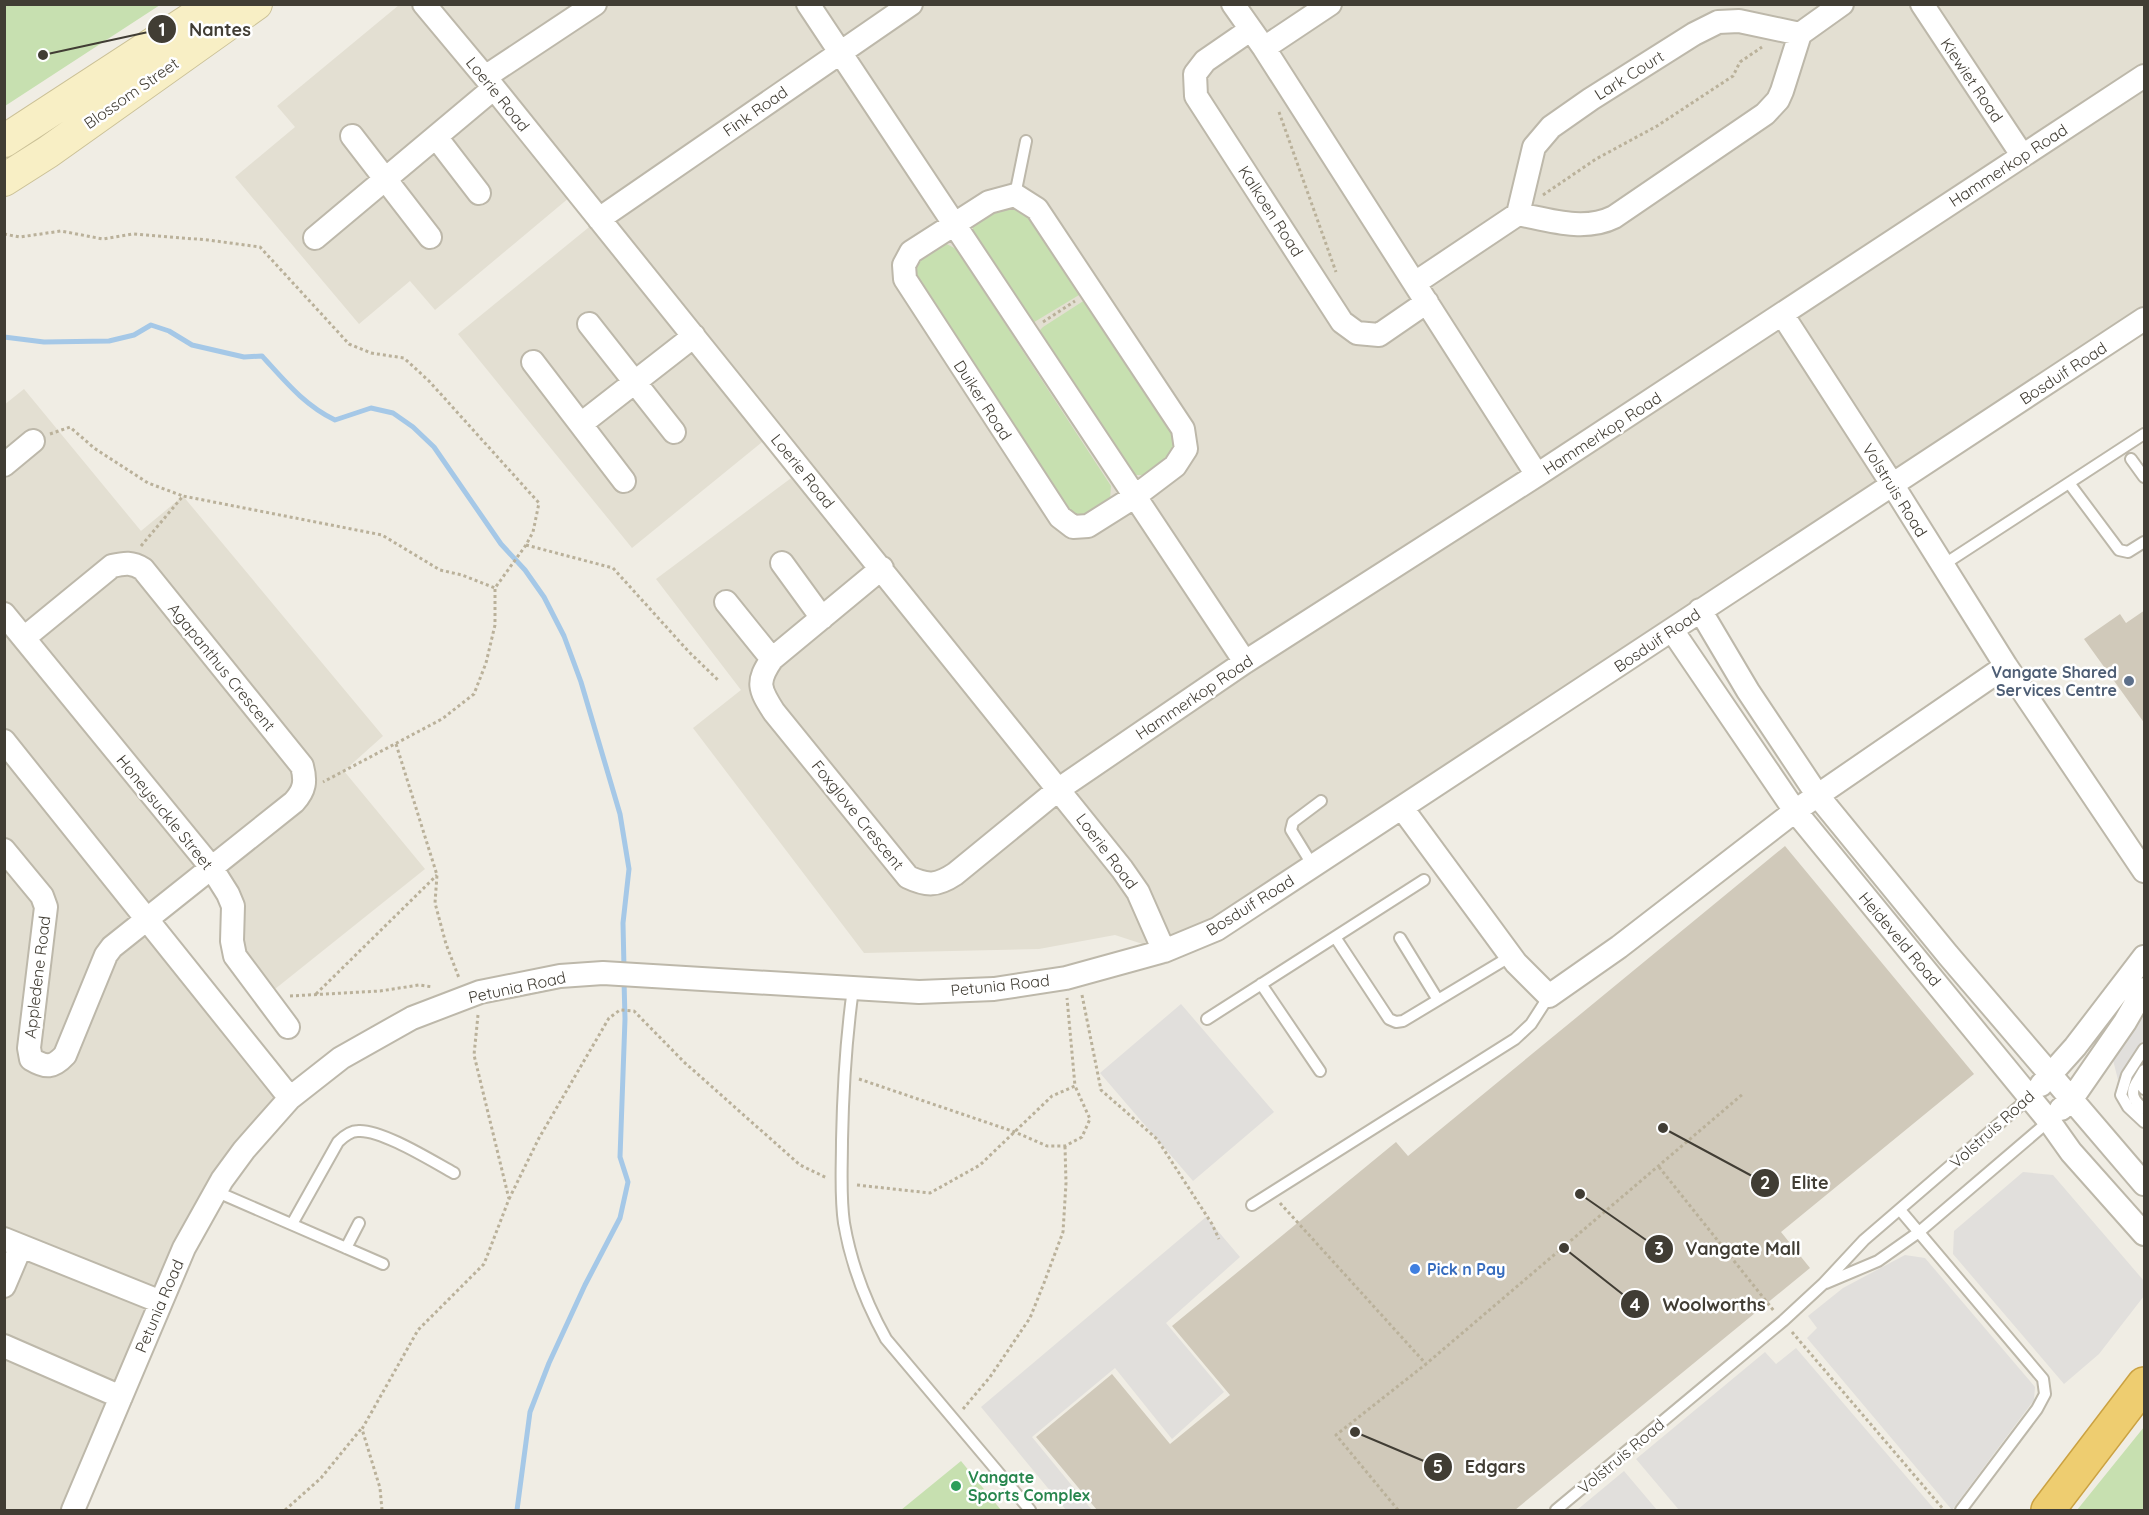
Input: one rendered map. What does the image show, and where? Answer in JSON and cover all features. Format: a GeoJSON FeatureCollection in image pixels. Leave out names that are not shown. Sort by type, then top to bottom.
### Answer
{"type":"FeatureCollection","features":[{"type":"Feature","properties":{"kind":"highway"},"geometry":{"type":"LineString","coordinates":[[2048,1510],[2145,1384]]}},
{"type":"Feature","properties":{"kind":"street","name":"Blossom Street"},"geometry":{"type":"LineString","coordinates":[[17,133],[214,4]]}},
{"type":"Feature","properties":{"kind":"street","name":"Blossom Street"},"geometry":{"type":"LineString","coordinates":[[4,180],[48,152],[256,4]]}},
{"type":"Feature","properties":{"kind":"street","name":"Loerie Road"},"geometry":{"type":"LineString","coordinates":[[424,4],[1059,789],[1138,892],[1164,951]]}},
{"type":"Feature","properties":{"kind":"street"},"geometry":{"type":"LineString","coordinates":[[315,238],[436,137],[489,83],[595,4]]}},
{"type":"Feature","properties":{"kind":"street"},"geometry":{"type":"LineString","coordinates":[[807,4],[955,223],[1245,662]]}},
{"type":"Feature","properties":{"kind":"street","name":"Fink Road"},"geometry":{"type":"LineString","coordinates":[[599,219],[911,4]]}},
{"type":"Feature","properties":{"kind":"street"},"geometry":{"type":"LineString","coordinates":[[1233,4],[1537,475]]}},
{"type":"Feature","properties":{"kind":"street"},"geometry":{"type":"LineString","coordinates":[[1263,48],[1330,4]]}},
{"type":"Feature","properties":{"kind":"street"},"geometry":{"type":"LineString","coordinates":[[1415,283],[1518,214],[1576,224],[1600,223],[1614,217],[1746,128],[1773,107],[1782,90],[1800,34],[1842,4]]}},
{"type":"Feature","properties":{"kind":"street","name":"Kiewiet Road"},"geometry":{"type":"LineString","coordinates":[[1922,4],[2022,155]]}},
{"type":"Feature","properties":{"kind":"street","name":"Lark Court"},"geometry":{"type":"LineString","coordinates":[[1518,214],[1531,156],[1538,141],[1551,127],[1591,99],[1694,34],[1718,22],[1749,22],[1800,34]]}},
{"type":"Feature","properties":{"kind":"street","name":"Kalkoen Road"},"geometry":{"type":"LineString","coordinates":[[1250,30],[1205,61],[1195,74],[1196,96],[1342,322],[1357,333],[1379,335],[1427,302]]}},
{"type":"Feature","properties":{"kind":"street","name":"Hammerkop Road"},"geometry":{"type":"LineString","coordinates":[[1059,789],[1245,662],[1537,475],[2145,76]]}},
{"type":"Feature","properties":{"kind":"street"},"geometry":{"type":"LineString","coordinates":[[17,133],[48,152]]}},
{"type":"Feature","properties":{"kind":"street"},"geometry":{"type":"LineString","coordinates":[[352,136],[430,237]]}},
{"type":"Feature","properties":{"kind":"street"},"geometry":{"type":"LineString","coordinates":[[436,137],[479,193]]}},
{"type":"Feature","properties":{"kind":"street","name":"Duiker Road"},"geometry":{"type":"LineString","coordinates":[[1015,195],[1037,209],[1183,429],[1186,449],[1175,466],[1134,497],[1088,526],[1073,527],[1060,517],[905,279],[904,265],[911,252],[955,223],[990,202],[1015,195]]}},
{"type":"Feature","properties":{"kind":"street","name":"Volstruis Road"},"geometry":{"type":"LineString","coordinates":[[1782,314],[2006,666],[2136,841],[2145,871]]}},
{"type":"Feature","properties":{"kind":"street","name":"Bosduif Road"},"geometry":{"type":"LineString","coordinates":[[1164,951],[1217,929],[2145,319]]}},
{"type":"Feature","properties":{"kind":"street"},"geometry":{"type":"LineString","coordinates":[[590,324],[674,432]]}},
{"type":"Feature","properties":{"kind":"street"},"geometry":{"type":"LineString","coordinates":[[581,423],[694,336]]}},
{"type":"Feature","properties":{"kind":"street"},"geometry":{"type":"LineString","coordinates":[[533,362],[624,481]]}},
{"type":"Feature","properties":{"kind":"street"},"geometry":{"type":"LineString","coordinates":[[4,465],[33,441]]}},
{"type":"Feature","properties":{"kind":"street"},"geometry":{"type":"LineString","coordinates":[[24,638],[112,566],[126,563]]}},
{"type":"Feature","properties":{"kind":"street","name":"Agapanthus Crescent"},"geometry":{"type":"LineString","coordinates":[[126,563],[135,564],[143,569],[302,766],[305,778],[303,793]]}},
{"type":"Feature","properties":{"kind":"street"},"geometry":{"type":"LineString","coordinates":[[782,563],[822,618]]}},
{"type":"Feature","properties":{"kind":"street","name":"Foxglove Crescent"},"geometry":{"type":"LineString","coordinates":[[882,568],[772,659],[761,674],[760,686],[764,697],[908,877],[923,884],[945,881],[1059,789]]}},
{"type":"Feature","properties":{"kind":"street"},"geometry":{"type":"LineString","coordinates":[[726,602],[772,659]]}},
{"type":"Feature","properties":{"kind":"street","name":"Heideveld Road"},"geometry":{"type":"LineString","coordinates":[[1701,610],[1748,692],[1818,796],[1948,955],[2145,1184]]}},
{"type":"Feature","properties":{"kind":"street","name":"Honeysuckle Street"},"geometry":{"type":"LineString","coordinates":[[4,615],[211,867],[233,906],[232,941],[235,956],[288,1027]]}},
{"type":"Feature","properties":{"kind":"street","name":"Heideveld Road"},"geometry":{"type":"LineString","coordinates":[[1672,630],[1795,811],[2030,1097],[2071,1152],[2145,1234]]}},
{"type":"Feature","properties":{"kind":"street"},"geometry":{"type":"LineString","coordinates":[[1401,808],[1511,956],[1549,996],[1619,947],[1795,811],[2006,666]]}},
{"type":"Feature","properties":{"kind":"street"},"geometry":{"type":"LineString","coordinates":[[4,741],[290,1098]]}},
{"type":"Feature","properties":{"kind":"street"},"geometry":{"type":"LineString","coordinates":[[147,919],[303,793]]}},
{"type":"Feature","properties":{"kind":"street","name":"Appledene Road"},"geometry":{"type":"LineString","coordinates":[[4,849],[42,896],[46,908],[28,1048],[31,1059],[42,1066],[50,1066],[59,1062],[65,1055],[106,956],[117,942],[147,919]]}},
{"type":"Feature","properties":{"kind":"street","name":"Petunia Road"},"geometry":{"type":"LineString","coordinates":[[73,1510],[184,1248],[215,1191],[244,1150],[290,1098],[341,1058],[412,1018],[480,992],[560,976],[603,973],[919,992],[994,989],[1066,978],[1164,951]]}},
{"type":"Feature","properties":{"kind":"street","name":"Volstruis Road"},"geometry":{"type":"LineString","coordinates":[[2030,1097],[2075,1047],[2145,957]]}},
{"type":"Feature","properties":{"kind":"street","name":"Volstruis Road"},"geometry":{"type":"LineString","coordinates":[[2049,1121],[2071,1100],[2145,989]]}},
{"type":"Feature","properties":{"kind":"street"},"geometry":{"type":"LineString","coordinates":[[4,1286],[13,1243],[161,1302]]}},
{"type":"Feature","properties":{"kind":"street"},"geometry":{"type":"LineString","coordinates":[[4,1346],[121,1397]]}},
{"type":"Feature","properties":{"kind":"lane"},"geometry":{"type":"LineString","coordinates":[[1015,195],[1026,141]]}},
{"type":"Feature","properties":{"kind":"lane"},"geometry":{"type":"LineString","coordinates":[[1943,565],[2145,434]]}},
{"type":"Feature","properties":{"kind":"lane"},"geometry":{"type":"LineString","coordinates":[[2131,459],[2142,470]]}},
{"type":"Feature","properties":{"kind":"lane"},"geometry":{"type":"LineString","coordinates":[[2069,483],[2119,550],[2128,552],[2145,542]]}},
{"type":"Feature","properties":{"kind":"lane"},"geometry":{"type":"LineString","coordinates":[[1313,866],[1291,826],[1321,801]]}},
{"type":"Feature","properties":{"kind":"lane"},"geometry":{"type":"LineString","coordinates":[[1207,1019],[1424,880]]}},
{"type":"Feature","properties":{"kind":"lane"},"geometry":{"type":"LineString","coordinates":[[1335,937],[1389,1019],[1396,1022],[1403,1021],[1511,956]]}},
{"type":"Feature","properties":{"kind":"lane"},"geometry":{"type":"LineString","coordinates":[[1400,938],[1438,1000]]}},
{"type":"Feature","properties":{"kind":"lane"},"geometry":{"type":"LineString","coordinates":[[1261,984],[1320,1071]]}},
{"type":"Feature","properties":{"kind":"lane"},"geometry":{"type":"LineString","coordinates":[[853,989],[844,1074],[841,1184],[844,1221],[851,1256],[874,1318],[886,1339],[1030,1510]]}},
{"type":"Feature","properties":{"kind":"lane"},"geometry":{"type":"LineString","coordinates":[[1252,1205],[1515,1039],[1531,1024],[1549,996]]}},
{"type":"Feature","properties":{"kind":"lane"},"geometry":{"type":"LineString","coordinates":[[2145,1049],[2127,1075],[2121,1095],[2128,1107],[2145,1122]]}},
{"type":"Feature","properties":{"kind":"lane"},"geometry":{"type":"LineString","coordinates":[[2145,1070],[2141,1085],[2134,1086],[2132,1094],[2135,1101],[2145,1109]]}},
{"type":"Feature","properties":{"kind":"lane","name":"Volstruis Road"},"geometry":{"type":"LineString","coordinates":[[1556,1510],[1783,1321],[1823,1284],[1864,1240],[2030,1097]]}},
{"type":"Feature","properties":{"kind":"lane","name":"Volstruis Road"},"geometry":{"type":"LineString","coordinates":[[1823,1284],[1847,1276],[1878,1261],[1919,1232],[2049,1121]]}},
{"type":"Feature","properties":{"kind":"lane"},"geometry":{"type":"LineString","coordinates":[[292,1224],[338,1142],[346,1135],[357,1131],[370,1132],[399,1144],[454,1173]]}},
{"type":"Feature","properties":{"kind":"lane"},"geometry":{"type":"LineString","coordinates":[[215,1191],[383,1264]]}},
{"type":"Feature","properties":{"kind":"lane"},"geometry":{"type":"LineString","coordinates":[[1900,1210],[2023,1354],[2043,1379],[2045,1386],[2045,1394],[2037,1409],[1961,1510]]}},
{"type":"Feature","properties":{"kind":"lane"},"geometry":{"type":"LineString","coordinates":[[346,1248],[359,1223]]}},
{"type":"Feature","properties":{"kind":"path"},"geometry":{"type":"LineString","coordinates":[[1518,214],[1596,159],[1657,126],[1732,76],[1740,62],[1767,44]]}},
{"type":"Feature","properties":{"kind":"path"},"geometry":{"type":"LineString","coordinates":[[1278,109],[1337,277]]}},
{"type":"Feature","properties":{"kind":"path"},"geometry":{"type":"LineString","coordinates":[[4,234],[20,237],[61,231],[103,239],[133,234],[208,240],[260,248],[349,344],[371,353],[404,358],[429,381],[539,502],[533,532],[495,588],[495,625],[486,663],[474,694],[442,720],[303,793]]}},
{"type":"Feature","properties":{"kind":"path"},"geometry":{"type":"LineString","coordinates":[[1040,323],[1075,300]]}},
{"type":"Feature","properties":{"kind":"path"},"geometry":{"type":"LineString","coordinates":[[33,441],[70,427],[94,448],[148,483],[183,496],[382,535],[440,570],[462,575],[495,588]]}},
{"type":"Feature","properties":{"kind":"path"},"geometry":{"type":"LineString","coordinates":[[126,563],[183,496]]}},
{"type":"Feature","properties":{"kind":"path"},"geometry":{"type":"LineString","coordinates":[[526,545],[613,568],[689,652],[719,681]]}},
{"type":"Feature","properties":{"kind":"path"},"geometry":{"type":"LineString","coordinates":[[396,744],[438,875],[435,903],[446,944],[461,982]]}},
{"type":"Feature","properties":{"kind":"path"},"geometry":{"type":"LineString","coordinates":[[315,995],[438,875]]}},
{"type":"Feature","properties":{"kind":"path"},"geometry":{"type":"LineString","coordinates":[[265,997],[380,992],[420,985],[442,989]]}},
{"type":"Feature","properties":{"kind":"path"},"geometry":{"type":"LineString","coordinates":[[1082,993],[1101,1090],[1157,1139],[1212,1224],[1219,1239]]}},
{"type":"Feature","properties":{"kind":"path"},"geometry":{"type":"LineString","coordinates":[[844,1074],[1015,1132],[1047,1146],[1065,1146],[1082,1137],[1090,1119],[1075,1086],[1067,996]]}},
{"type":"Feature","properties":{"kind":"path"},"geometry":{"type":"LineString","coordinates":[[479,1007],[474,1055],[509,1199]]}},
{"type":"Feature","properties":{"kind":"path"},"geometry":{"type":"LineString","coordinates":[[285,1510],[321,1478],[362,1429],[417,1330],[484,1264],[509,1199],[539,1138],[572,1084],[599,1033],[609,1018],[620,1010],[634,1011],[684,1062],[800,1166],[841,1184],[930,1192],[980,1165],[1052,1096],[1075,1086]]}},
{"type":"Feature","properties":{"kind":"path"},"geometry":{"type":"LineString","coordinates":[[1398,1510],[1336,1436],[1426,1364],[1744,1094]]}},
{"type":"Feature","properties":{"kind":"path"},"geometry":{"type":"LineString","coordinates":[[954,1420],[990,1377],[1030,1318],[1063,1232],[1066,1184],[1065,1146]]}},
{"type":"Feature","properties":{"kind":"path"},"geometry":{"type":"LineString","coordinates":[[1659,1167],[1783,1321],[1944,1510]]}},
{"type":"Feature","properties":{"kind":"path"},"geometry":{"type":"LineString","coordinates":[[1271,1194],[1426,1364]]}},
{"type":"Feature","properties":{"kind":"path"},"geometry":{"type":"LineString","coordinates":[[362,1429],[380,1488],[382,1510]]}},
{"type":"Feature","properties":{"kind":"shaded area"},"geometry":{"type":"Polygon","coordinates":[[[399,5],[2144,5],[2144,319],[1164,951],[1115,935],[1039,949],[864,953],[693,728],[741,690],[656,579],[802,470],[772,434],[632,548],[458,334],[599,219],[576,192],[435,310],[410,281],[359,324],[235,177],[295,127],[277,106],[399,5]]]}},
{"type":"Feature","properties":{"kind":"shaded area"},"geometry":{"type":"Polygon","coordinates":[[[24,389],[141,531],[183,496],[383,736],[344,771],[425,869],[265,997],[244,969],[211,868],[147,919],[290,1098],[222,1180],[73,1510],[5,1510],[4,405],[24,389]]]}},
{"type":"Feature","properties":{"kind":"shaded area"},"geometry":{"type":"Polygon","coordinates":[[[1181,1004],[1274,1112],[1193,1181],[1100,1073],[1181,1004]]]}},
{"type":"Feature","properties":{"kind":"shaded area"},"geometry":{"type":"Polygon","coordinates":[[[2144,1014],[2144,1041],[2118,1080],[2113,1060],[2144,1014]]]}},
{"type":"Feature","properties":{"kind":"shaded area"},"geometry":{"type":"Polygon","coordinates":[[[2023,1172],[2053,1175],[2144,1281],[2144,1296],[2099,1354],[2064,1384],[1953,1254],[1954,1231],[2023,1172]]]}},
{"type":"Feature","properties":{"kind":"shaded area"},"geometry":{"type":"Polygon","coordinates":[[[1206,1217],[1240,1257],[1166,1323],[1224,1392],[1172,1439],[1115,1368],[1032,1437],[1092,1510],[1066,1510],[981,1407],[1206,1217]]]}},
{"type":"Feature","properties":{"kind":"shaded area"},"geometry":{"type":"Polygon","coordinates":[[[1905,1255],[1925,1258],[2035,1387],[2034,1400],[1952,1510],[1807,1338],[1817,1328],[1808,1316],[1843,1288],[1905,1255]]]}},
{"type":"Feature","properties":{"kind":"shaded area"},"geometry":{"type":"Polygon","coordinates":[[[1796,1348],[1935,1510],[1679,1510],[1636,1459],[1765,1352],[1776,1364],[1796,1348]]]}},
{"type":"Feature","properties":{"kind":"shaded area"},"geometry":{"type":"Polygon","coordinates":[[[1624,1471],[1657,1510],[1577,1510],[1624,1471]]]}},
{"type":"Feature","properties":{"kind":"green space"},"geometry":{"type":"Polygon","coordinates":[[[5,4],[160,4],[160,5],[5,106],[5,4]]]}},
{"type":"Feature","properties":{"kind":"green space"},"geometry":{"type":"Polygon","coordinates":[[[1018,202],[1083,289],[1079,295],[1031,324],[975,237],[972,225],[979,216],[1018,202]]]}},
{"type":"Feature","properties":{"kind":"green space"},"geometry":{"type":"Polygon","coordinates":[[[943,242],[956,249],[1111,486],[1110,499],[1083,518],[1074,519],[911,272],[912,262],[943,242]]]}},
{"type":"Feature","properties":{"kind":"green space"},"geometry":{"type":"Polygon","coordinates":[[[1088,298],[1177,434],[1176,451],[1148,475],[1132,475],[1037,333],[1088,298]]]}},
{"type":"Feature","properties":{"kind":"green space"},"geometry":{"type":"Polygon","coordinates":[[[2144,1427],[2144,1510],[2077,1510],[2144,1427]]]}},
{"type":"Feature","properties":{"kind":"green space","name":"Vangate Sports Complex"},"geometry":{"type":"Polygon","coordinates":[[[961,1461],[1001,1510],[901,1510],[961,1461]]]}},
{"type":"Feature","properties":{"kind":"building","name":"Vangate Shared Services Centre"},"geometry":{"type":"Polygon","coordinates":[[[2145,610],[2145,724],[2084,639],[2120,614],[2126,623],[2145,610]]]}},
{"type":"Feature","properties":{"kind":"building"},"geometry":{"type":"Polygon","coordinates":[[[1785,846],[1974,1074],[1781,1232],[1810,1268],[1515,1510],[1097,1510],[1036,1437],[1112,1374],[1170,1444],[1230,1395],[1172,1326],[1396,1142],[1408,1156],[1785,846]]]}},
{"type":"Feature","properties":{"kind":"waterway"},"geometry":{"type":"LineString","coordinates":[[4,337],[44,342],[109,341],[134,335],[151,325],[169,331],[192,345],[244,357],[262,356],[304,400],[335,420],[371,408],[393,413],[413,427],[434,447],[501,544],[525,570],[544,597],[564,636],[581,682],[620,814],[629,869],[623,923],[624,968]]}},
{"type":"Feature","properties":{"kind":"waterway"},"geometry":{"type":"LineString","coordinates":[[517,1510],[530,1412],[549,1363],[585,1285],[620,1218],[628,1182],[620,1157],[625,1019],[624,980]]}},
{"type":"Feature","properties":{"kind":"place","name":"Nantes"},"geometry":{"type":"Point","coordinates":[43,55]}},
{"type":"Feature","properties":{"kind":"place","name":"Vangate Shared Services Centre"},"geometry":{"type":"Point","coordinates":[2129,681]}},
{"type":"Feature","properties":{"kind":"place","name":"Elite"},"geometry":{"type":"Point","coordinates":[1663,1128]}},
{"type":"Feature","properties":{"kind":"place","name":"Vangate Mall"},"geometry":{"type":"Point","coordinates":[1580,1194]}},
{"type":"Feature","properties":{"kind":"place","name":"Woolworths"},"geometry":{"type":"Point","coordinates":[1564,1248]}},
{"type":"Feature","properties":{"kind":"place","name":"Pick n Pay"},"geometry":{"type":"Point","coordinates":[1415,1269]}},
{"type":"Feature","properties":{"kind":"place","name":"Edgars"},"geometry":{"type":"Point","coordinates":[1355,1432]}},
{"type":"Feature","properties":{"kind":"place","name":"Vangate Sports Complex"},"geometry":{"type":"Point","coordinates":[956,1486]}}]}
